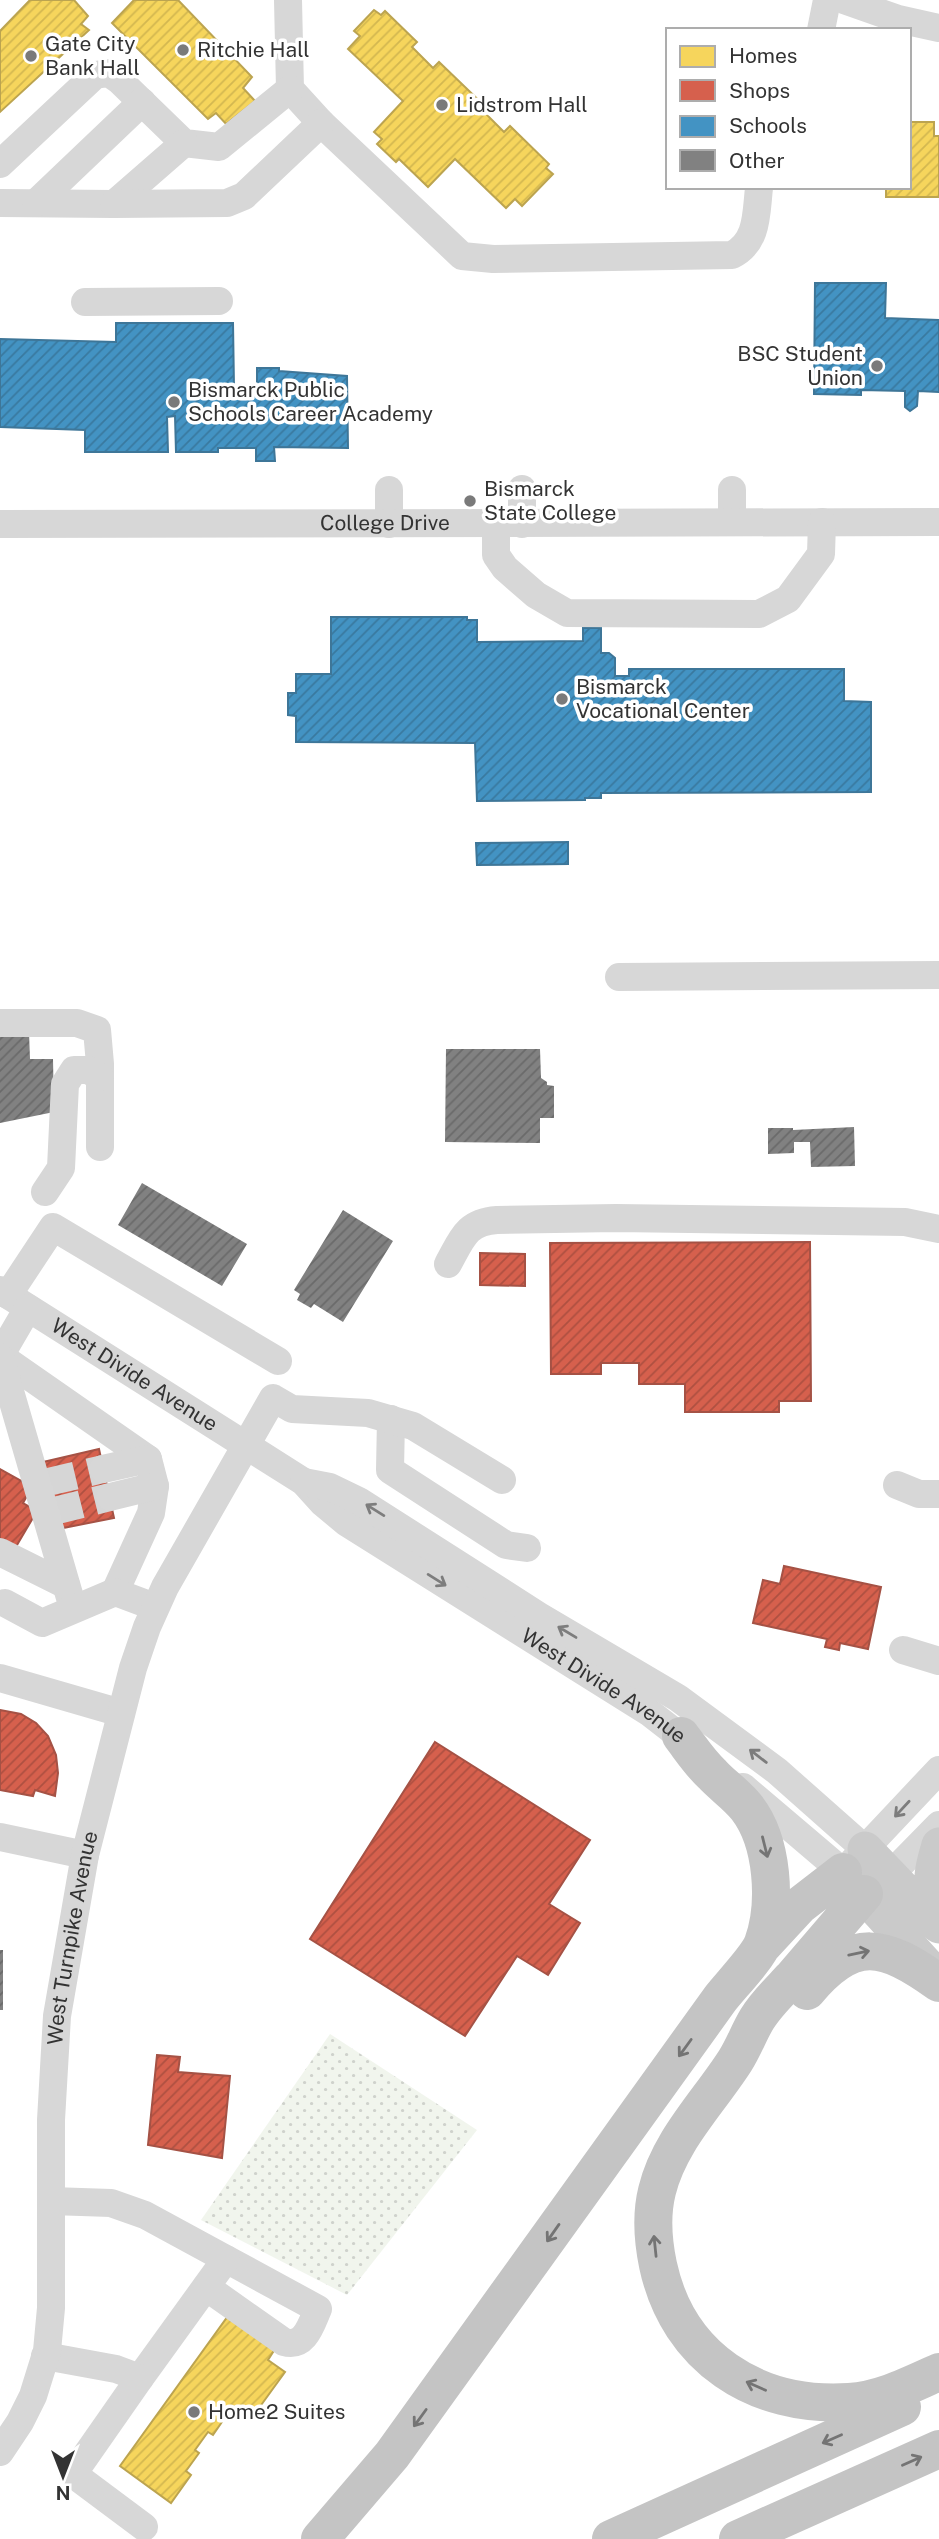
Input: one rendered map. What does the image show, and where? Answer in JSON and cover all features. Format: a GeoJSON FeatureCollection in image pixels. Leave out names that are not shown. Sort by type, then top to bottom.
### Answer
{"type":"FeatureCollection","features":[{"type":"Feature","properties":{"kind":"highway"},"geometry":{"type":"LineString","coordinates":[[681,1736],[710,1773],[746,1807],[763,1836],[770,1886],[762,1946]]}},
{"type":"Feature","properties":{"kind":"highway"},"geometry":{"type":"LineString","coordinates":[[320,2539],[392,2455],[720,1999],[762,1946],[799,1906],[866,1872]]}},
{"type":"Feature","properties":{"kind":"highway"},"geometry":{"type":"LineString","coordinates":[[866,1872],[758,2017],[736,2060],[693,2118],[664,2169],[654,2213],[656,2258],[667,2299],[680,2325],[704,2352],[731,2374],[763,2389],[800,2400],[836,2403],[868,2400],[939,2372]]}},
{"type":"Feature","properties":{"kind":"highway"},"geometry":{"type":"LineString","coordinates":[[736,2060],[768,2038],[818,1977],[849,1955],[872,1951],[896,1956],[939,1980]]}},
{"type":"Feature","properties":{"kind":"highway"},"geometry":{"type":"LineString","coordinates":[[611,2539],[939,2390]]}},
{"type":"Feature","properties":{"kind":"highway"},"geometry":{"type":"LineString","coordinates":[[738,2539],[939,2449]]}},
{"type":"Feature","properties":{"kind":"main road"},"geometry":{"type":"LineString","coordinates":[[939,1845],[931,1870],[934,1895],[939,1900]]}},
{"type":"Feature","properties":{"kind":"main road","name":"West Divide Avenue"},"geometry":{"type":"LineString","coordinates":[[866,1872],[939,1926]]}},
{"type":"Feature","properties":{"kind":"main road","name":"West Divide Avenue"},"geometry":{"type":"LineString","coordinates":[[866,1872],[939,1980]]}},
{"type":"Feature","properties":{"kind":"street"},"geometry":{"type":"LineString","coordinates":[[288,0],[290,89],[452,249],[468,258],[732,255],[741,251],[754,233],[759,189]]}},
{"type":"Feature","properties":{"kind":"street"},"geometry":{"type":"LineString","coordinates":[[821,28],[827,0]]}},
{"type":"Feature","properties":{"kind":"street"},"geometry":{"type":"LineString","coordinates":[[844,0],[874,20],[898,19],[939,28]]}},
{"type":"Feature","properties":{"kind":"street"},"geometry":{"type":"LineString","coordinates":[[0,164],[95,75],[109,73],[184,143],[219,147],[290,89]]}},
{"type":"Feature","properties":{"kind":"street"},"geometry":{"type":"LineString","coordinates":[[36,203],[142,102]]}},
{"type":"Feature","properties":{"kind":"street"},"geometry":{"type":"LineString","coordinates":[[0,202],[227,203],[244,196],[321,122]]}},
{"type":"Feature","properties":{"kind":"street"},"geometry":{"type":"LineString","coordinates":[[114,204],[184,143]]}},
{"type":"Feature","properties":{"kind":"street"},"geometry":{"type":"LineString","coordinates":[[85,302],[219,301]]}},
{"type":"Feature","properties":{"kind":"street"},"geometry":{"type":"LineString","coordinates":[[522,489],[496,555],[505,568],[536,595],[567,612],[759,614],[788,599],[821,554],[822,522]]}},
{"type":"Feature","properties":{"kind":"street"},"geometry":{"type":"LineString","coordinates":[[389,490],[389,524]]}},
{"type":"Feature","properties":{"kind":"street"},"geometry":{"type":"LineString","coordinates":[[732,490],[732,522]]}},
{"type":"Feature","properties":{"kind":"street","name":"College Drive"},"geometry":{"type":"LineString","coordinates":[[0,524],[939,522]]}},
{"type":"Feature","properties":{"kind":"street"},"geometry":{"type":"LineString","coordinates":[[619,977],[939,975]]}},
{"type":"Feature","properties":{"kind":"street"},"geometry":{"type":"LineString","coordinates":[[0,1023],[77,1023],[97,1030],[100,1147]]}},
{"type":"Feature","properties":{"kind":"street"},"geometry":{"type":"LineString","coordinates":[[46,1192],[61,1168],[65,1084],[74,1070],[88,1070],[100,1077]]}},
{"type":"Feature","properties":{"kind":"street"},"geometry":{"type":"LineString","coordinates":[[448,1264],[467,1230],[484,1221],[497,1220],[617,1218],[905,1222],[939,1228]]}},
{"type":"Feature","properties":{"kind":"street"},"geometry":{"type":"LineString","coordinates":[[70,1597],[43,1483],[0,1356],[12,1298],[53,1227],[278,1361]]}},
{"type":"Feature","properties":{"kind":"street","name":"West Divide Avenue"},"geometry":{"type":"LineString","coordinates":[[12,1298],[304,1482],[323,1503],[347,1522],[650,1713],[866,1872]]}},
{"type":"Feature","properties":{"kind":"street"},"geometry":{"type":"LineString","coordinates":[[0,1356],[148,1459],[155,1486],[151,1513],[115,1592]]}},
{"type":"Feature","properties":{"kind":"street","name":"West Turnpike Avenue"},"geometry":{"type":"LineString","coordinates":[[0,2452],[33,2396],[45,2356],[51,2308],[53,2056],[61,1987],[85,1855],[133,1668],[155,1606],[273,1398],[292,1409],[368,1413],[391,1419]]}},
{"type":"Feature","properties":{"kind":"street"},"geometry":{"type":"LineString","coordinates":[[502,1480],[413,1426],[391,1419],[390,1470],[506,1545],[527,1548]]}},
{"type":"Feature","properties":{"kind":"street"},"geometry":{"type":"LineString","coordinates":[[103,1469],[148,1459]]}},
{"type":"Feature","properties":{"kind":"street","name":"West Divide Avenue"},"geometry":{"type":"LineString","coordinates":[[304,1482],[330,1487],[359,1501],[551,1623],[678,1698],[769,1765],[866,1872]]}},
{"type":"Feature","properties":{"kind":"street"},"geometry":{"type":"LineString","coordinates":[[897,1485],[919,1494],[939,1494]]}},
{"type":"Feature","properties":{"kind":"street"},"geometry":{"type":"LineString","coordinates":[[110,1497],[155,1486]]}},
{"type":"Feature","properties":{"kind":"street"},"geometry":{"type":"LineString","coordinates":[[0,1552],[70,1597]]}},
{"type":"Feature","properties":{"kind":"street"},"geometry":{"type":"LineString","coordinates":[[5,1603],[42,1623],[70,1597],[115,1592],[155,1606]]}},
{"type":"Feature","properties":{"kind":"street"},"geometry":{"type":"LineString","coordinates":[[903,1650],[939,1661]]}},
{"type":"Feature","properties":{"kind":"street"},"geometry":{"type":"LineString","coordinates":[[0,1678],[121,1713]]}},
{"type":"Feature","properties":{"kind":"street"},"geometry":{"type":"LineString","coordinates":[[866,1872],[939,1770]]}},
{"type":"Feature","properties":{"kind":"street"},"geometry":{"type":"LineString","coordinates":[[866,1872],[939,1825]]}},
{"type":"Feature","properties":{"kind":"street"},"geometry":{"type":"LineString","coordinates":[[0,1837],[85,1855]]}},
{"type":"Feature","properties":{"kind":"street"},"geometry":{"type":"LineString","coordinates":[[51,2201],[111,2203],[145,2215],[318,2309],[309,2330],[301,2340],[292,2344],[284,2342],[206,2287]]}},
{"type":"Feature","properties":{"kind":"street"},"geometry":{"type":"LineString","coordinates":[[145,2527],[73,2474],[226,2259]]}},
{"type":"Feature","properties":{"kind":"street"},"geometry":{"type":"LineString","coordinates":[[45,2356],[116,2369],[140,2378]]}},
{"type":"Feature","properties":{"kind":"shaded area"},"geometry":{"type":"Polygon","coordinates":[[[330,2034],[477,2130],[347,2295],[201,2220],[330,2034]]]}},
{"type":"Feature","properties":{"kind":"building: Homes","name":"Gate City Bank Hall"},"geometry":{"type":"Polygon","coordinates":[[[30,0],[74,0],[88,16],[81,24],[89,30],[0,112],[0,31],[30,0]]]}},
{"type":"Feature","properties":{"kind":"building: Homes","name":"Ritchie Hall"},"geometry":{"type":"Polygon","coordinates":[[[134,0],[178,0],[252,77],[243,88],[255,101],[226,124],[216,113],[208,119],[112,23],[134,0]]]}},
{"type":"Feature","properties":{"kind":"building: Homes","name":"Lidstrom Hall"},"geometry":{"type":"Polygon","coordinates":[[[374,10],[381,15],[385,11],[417,42],[412,47],[433,68],[439,62],[489,110],[486,114],[504,132],[510,126],[549,164],[546,168],[553,174],[522,206],[515,199],[506,208],[455,159],[428,187],[399,159],[396,162],[377,144],[382,139],[374,132],[403,101],[348,49],[360,36],[354,31],[374,10]]]}},
{"type":"Feature","properties":{"kind":"building: Homes"},"geometry":{"type":"Polygon","coordinates":[[[911,122],[934,122],[934,136],[939,136],[939,197],[886,197],[886,189],[911,189],[911,122]]]}},
{"type":"Feature","properties":{"kind":"building: Homes","name":"Home2 Suites"},"geometry":{"type":"Polygon","coordinates":[[[228,2316],[275,2349],[268,2360],[285,2372],[251,2419],[233,2406],[213,2435],[208,2432],[195,2450],[199,2453],[186,2471],[191,2475],[171,2503],[120,2466],[228,2316]]]}},
{"type":"Feature","properties":{"kind":"building: Shops"},"geometry":{"type":"Polygon","coordinates":[[[810,1242],[811,1401],[779,1401],[779,1412],[685,1412],[685,1384],[639,1384],[639,1363],[601,1363],[601,1374],[551,1374],[550,1243],[810,1242]]]}},
{"type":"Feature","properties":{"kind":"building: Shops"},"geometry":{"type":"Polygon","coordinates":[[[480,1253],[525,1254],[525,1286],[480,1285],[480,1253]]]}},
{"type":"Feature","properties":{"kind":"building: Shops"},"geometry":{"type":"Polygon","coordinates":[[[99,1449],[114,1518],[58,1529],[43,1462],[99,1449]]]}},
{"type":"Feature","properties":{"kind":"building: Shops"},"geometry":{"type":"Polygon","coordinates":[[[0,1469],[32,1487],[23,1503],[37,1511],[14,1550],[0,1541],[0,1469]]]}},
{"type":"Feature","properties":{"kind":"building: Shops"},"geometry":{"type":"Polygon","coordinates":[[[784,1566],[881,1587],[868,1649],[840,1643],[839,1650],[825,1647],[827,1639],[753,1623],[763,1580],[780,1584],[784,1566]]]}},
{"type":"Feature","properties":{"kind":"building: Shops"},"geometry":{"type":"Polygon","coordinates":[[[0,1710],[21,1714],[36,1723],[48,1736],[56,1755],[58,1773],[55,1796],[35,1790],[33,1796],[0,1790],[0,1710]]]}},
{"type":"Feature","properties":{"kind":"building: Shops"},"geometry":{"type":"Polygon","coordinates":[[[435,1742],[590,1840],[549,1904],[580,1923],[548,1975],[517,1956],[465,2036],[310,1939],[435,1742]]]}},
{"type":"Feature","properties":{"kind":"building: Shops"},"geometry":{"type":"Polygon","coordinates":[[[157,2055],[180,2057],[178,2072],[230,2076],[222,2158],[148,2145],[157,2055]]]}},
{"type":"Feature","properties":{"kind":"building: Schools","name":"BSC Student Union"},"geometry":{"type":"Polygon","coordinates":[[[815,283],[886,283],[885,318],[939,320],[939,392],[918,391],[917,406],[910,411],[905,407],[905,391],[861,390],[861,395],[814,394],[815,283]]]}},
{"type":"Feature","properties":{"kind":"building: Schools","name":"Bismarck Public Schools Career Academy"},"geometry":{"type":"Polygon","coordinates":[[[116,323],[233,323],[234,387],[257,387],[257,368],[347,376],[348,448],[274,447],[275,461],[256,461],[256,448],[176,452],[175,416],[167,417],[168,452],[85,452],[85,430],[0,427],[0,339],[116,342],[116,323]]]}},
{"type":"Feature","properties":{"kind":"building: Schools"},"geometry":{"type":"Polygon","coordinates":[[[331,617],[467,617],[467,620],[477,620],[477,642],[583,641],[583,628],[601,628],[601,653],[609,653],[615,658],[615,676],[629,676],[629,669],[844,669],[844,701],[871,702],[871,792],[601,793],[601,798],[585,800],[477,801],[475,743],[296,742],[296,716],[288,715],[288,693],[296,693],[296,674],[331,674],[331,617]]]}},
{"type":"Feature","properties":{"kind":"building: Schools"},"geometry":{"type":"Polygon","coordinates":[[[568,842],[568,864],[477,865],[476,843],[568,842]]]}},
{"type":"Feature","properties":{"kind":"building: Other"},"geometry":{"type":"Polygon","coordinates":[[[0,1031],[29,1032],[30,1059],[53,1059],[54,1112],[0,1123],[0,1031]]]}},
{"type":"Feature","properties":{"kind":"building: Other"},"geometry":{"type":"Polygon","coordinates":[[[446,1049],[540,1049],[541,1078],[547,1085],[554,1086],[554,1118],[540,1118],[540,1143],[445,1142],[446,1049]]]}},
{"type":"Feature","properties":{"kind":"building: Other"},"geometry":{"type":"Polygon","coordinates":[[[854,1127],[855,1166],[811,1167],[810,1142],[794,1142],[794,1153],[768,1154],[768,1128],[793,1130],[854,1127]]]}},
{"type":"Feature","properties":{"kind":"building: Other"},"geometry":{"type":"Polygon","coordinates":[[[142,1183],[247,1244],[222,1286],[118,1225],[142,1183]]]}},
{"type":"Feature","properties":{"kind":"building: Other"},"geometry":{"type":"Polygon","coordinates":[[[343,1210],[393,1241],[343,1322],[314,1304],[311,1308],[297,1300],[300,1294],[294,1290],[343,1210]]]}},
{"type":"Feature","properties":{"kind":"building: Other"},"geometry":{"type":"Polygon","coordinates":[[[0,1950],[3,1950],[3,2010],[0,2010],[0,1950]]]}},
{"type":"Feature","properties":{"kind":"tunnel"},"geometry":{"type":"LineString","coordinates":[[48,1482],[103,1469]]}},
{"type":"Feature","properties":{"kind":"tunnel"},"geometry":{"type":"LineString","coordinates":[[54,1511],[110,1497]]}},
{"type":"Feature","properties":{"kind":"place","name":"Ritchie Hall"},"geometry":{"type":"Point","coordinates":[183,50]}},
{"type":"Feature","properties":{"kind":"place","name":"Gate City Bank Hall"},"geometry":{"type":"Point","coordinates":[31,56]}},
{"type":"Feature","properties":{"kind":"place","name":"Lidstrom Hall"},"geometry":{"type":"Point","coordinates":[442,105]}},
{"type":"Feature","properties":{"kind":"place","name":"BSC Student Union"},"geometry":{"type":"Point","coordinates":[877,366]}},
{"type":"Feature","properties":{"kind":"place","name":"Bismarck Public Schools Career Academy"},"geometry":{"type":"Point","coordinates":[174,402]}},
{"type":"Feature","properties":{"kind":"place","name":"Bismarck State College"},"geometry":{"type":"Point","coordinates":[470,501]}},
{"type":"Feature","properties":{"kind":"place","name":"Bismarck Vocational Center"},"geometry":{"type":"Point","coordinates":[562,699]}},
{"type":"Feature","properties":{"kind":"place","name":"Home2 Suites"},"geometry":{"type":"Point","coordinates":[194,2412]}}]}
